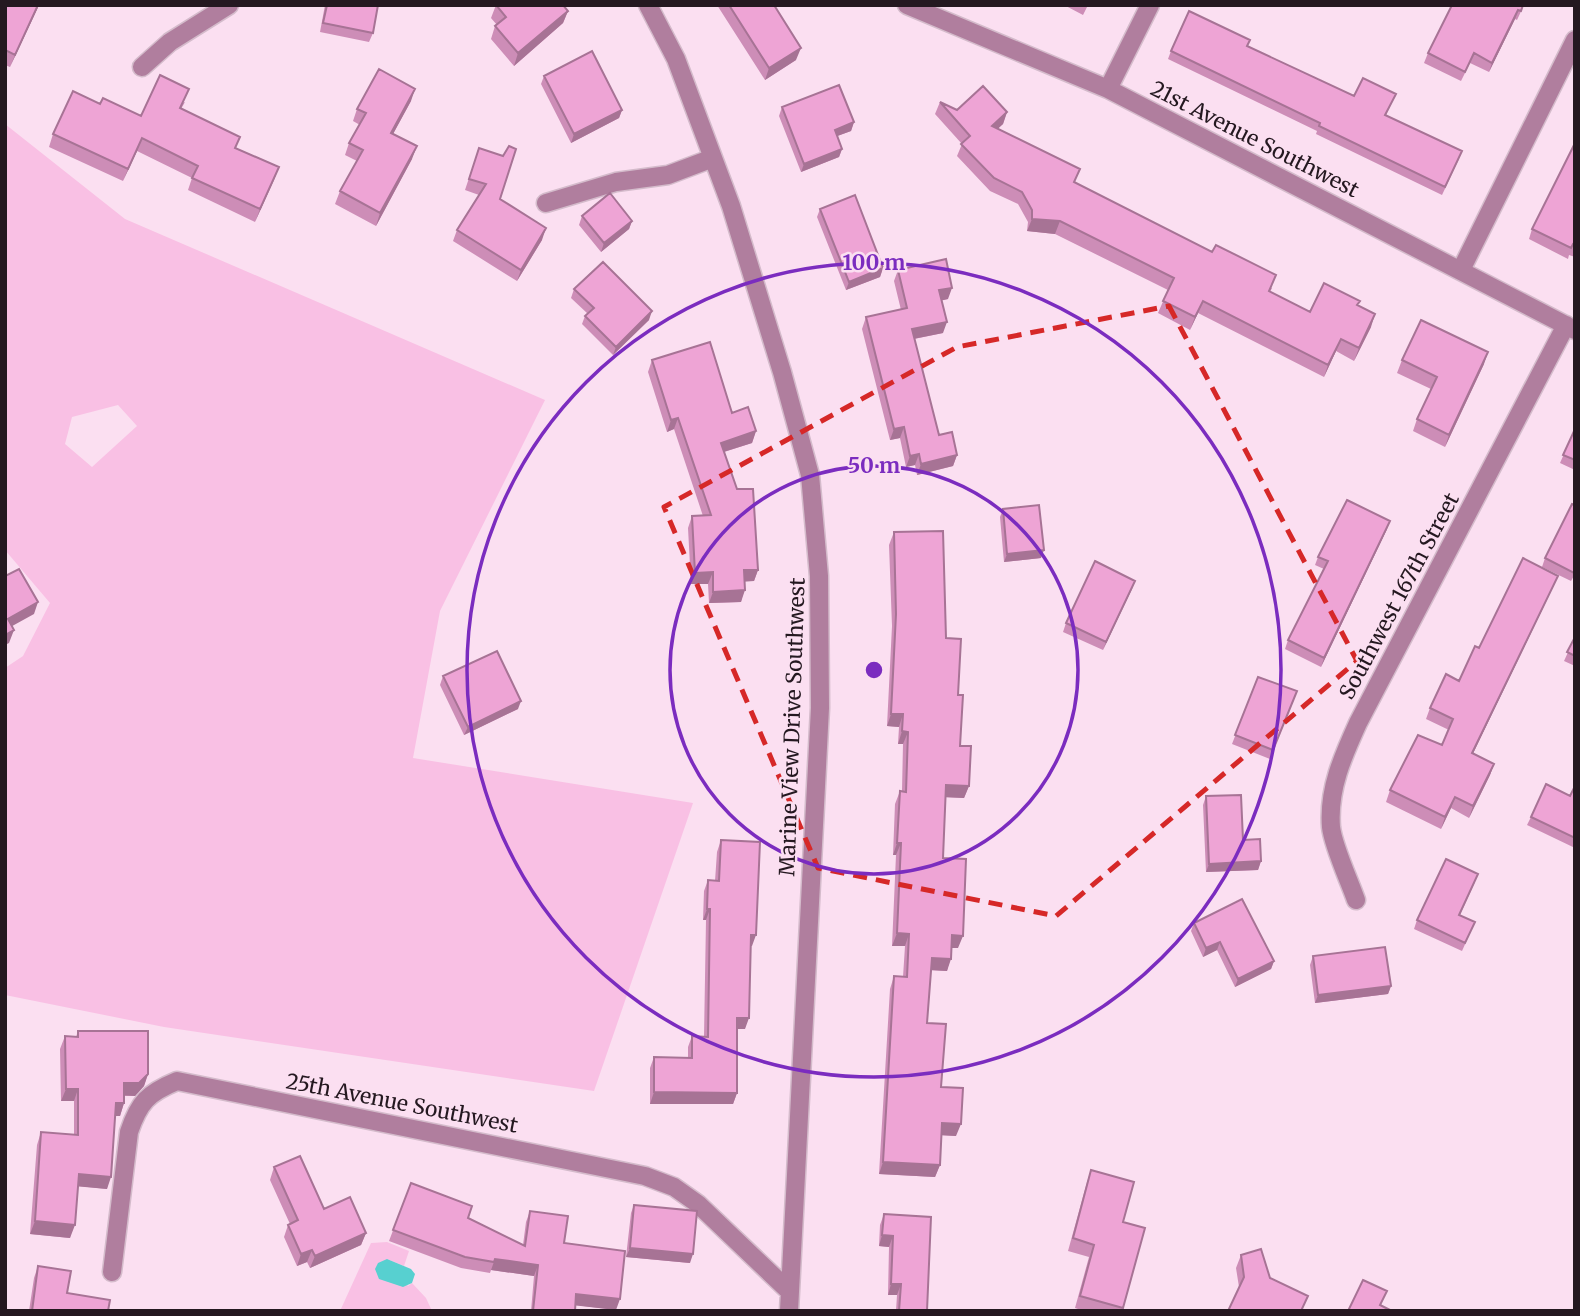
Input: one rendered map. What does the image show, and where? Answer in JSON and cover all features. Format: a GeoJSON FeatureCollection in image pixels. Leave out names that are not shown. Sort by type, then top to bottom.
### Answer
{"type":"FeatureCollection","features":[{"type":"Feature","properties":{"kind":"street"},"geometry":{"type":"LineString","coordinates":[[142,67],[170,42],[229,5]]}},
{"type":"Feature","properties":{"kind":"street","name":"Marine View Drive Southwest"},"geometry":{"type":"LineString","coordinates":[[648,5],[676,59],[731,206],[810,475],[820,576],[820,708],[789,1311]]}},
{"type":"Feature","properties":{"kind":"street","name":"21st Avenue Southwest"},"geometry":{"type":"LineString","coordinates":[[907,5],[1108,89],[1571,328]]}},
{"type":"Feature","properties":{"kind":"street"},"geometry":{"type":"LineString","coordinates":[[1108,89],[1150,5]]}},
{"type":"Feature","properties":{"kind":"street"},"geometry":{"type":"LineString","coordinates":[[1461,270],[1575,40]]}},
{"type":"Feature","properties":{"kind":"street"},"geometry":{"type":"LineString","coordinates":[[546,203],[616,182],[668,175],[713,158]]}},
{"type":"Feature","properties":{"kind":"street","name":"Southwest 167th Street"},"geometry":{"type":"LineString","coordinates":[[1356,900],[1331,830],[1332,803],[1339,765],[1358,723],[1571,328]]}},
{"type":"Feature","properties":{"kind":"street","name":"25th Avenue Southwest"},"geometry":{"type":"LineString","coordinates":[[112,1272],[129,1132],[135,1114],[146,1097],[177,1081],[645,1176],[674,1187],[698,1204],[789,1291]]}},
{"type":"Feature","properties":{"kind":"highlighted area"},"geometry":{"type":"Polygon","coordinates":[[[1169,306],[1357,661],[1056,916],[818,868],[664,507],[957,347],[1169,306]]]}},
{"type":"Feature","properties":{"kind":"shaded area"},"geometry":{"type":"Polygon","coordinates":[[[5,124],[125,219],[545,400],[440,611],[413,758],[693,803],[594,1091],[164,1027],[5,995],[5,668],[23,656],[50,603],[5,550],[5,124]],[[118,405],[72,417],[65,444],[92,467],[137,426],[118,405]]]}},
{"type":"Feature","properties":{"kind":"shaded area"},"geometry":{"type":"Polygon","coordinates":[[[387,1242],[409,1251],[404,1266],[387,1259],[408,1286],[412,1283],[426,1298],[432,1311],[340,1311],[371,1243],[387,1242]]]}},
{"type":"Feature","properties":{"kind":"water"},"geometry":{"type":"Polygon","coordinates":[[[387,1259],[411,1269],[415,1274],[412,1283],[403,1287],[379,1279],[375,1269],[378,1263],[387,1259]]]}},
{"type":"Feature","properties":{"kind":"building"},"geometry":{"type":"Polygon","coordinates":[[[5,5],[38,5],[15,55],[5,50],[5,5]]]}},
{"type":"Feature","properties":{"kind":"building"},"geometry":{"type":"Polygon","coordinates":[[[327,5],[378,5],[373,33],[323,23],[327,5]]]}},
{"type":"Feature","properties":{"kind":"building"},"geometry":{"type":"Polygon","coordinates":[[[496,5],[563,5],[568,11],[518,53],[495,26],[506,17],[496,5]]]}},
{"type":"Feature","properties":{"kind":"building"},"geometry":{"type":"Polygon","coordinates":[[[729,5],[774,5],[801,48],[769,68],[729,5]]]}},
{"type":"Feature","properties":{"kind":"building"},"geometry":{"type":"Polygon","coordinates":[[[1452,5],[1523,5],[1492,63],[1474,53],[1465,72],[1428,53],[1452,5]]]}},
{"type":"Feature","properties":{"kind":"building"},"geometry":{"type":"Polygon","coordinates":[[[1189,11],[1250,40],[1247,46],[1354,96],[1363,78],[1396,94],[1385,115],[1462,151],[1445,187],[1171,51],[1189,11]]]}},
{"type":"Feature","properties":{"kind":"building"},"geometry":{"type":"Polygon","coordinates":[[[592,51],[622,110],[574,134],[544,76],[592,51]]]}},
{"type":"Feature","properties":{"kind":"building"},"geometry":{"type":"Polygon","coordinates":[[[379,69],[415,89],[391,133],[417,146],[380,213],[340,191],[363,150],[349,143],[366,113],[357,109],[379,69]]]}},
{"type":"Feature","properties":{"kind":"building"},"geometry":{"type":"Polygon","coordinates":[[[160,75],[189,89],[180,108],[240,137],[235,148],[279,167],[260,209],[192,178],[198,166],[142,138],[128,169],[53,134],[73,91],[100,104],[103,98],[141,116],[160,75]]]}},
{"type":"Feature","properties":{"kind":"building"},"geometry":{"type":"Polygon","coordinates":[[[839,85],[854,122],[835,130],[842,149],[804,164],[782,107],[839,85]]]}},
{"type":"Feature","properties":{"kind":"building"},"geometry":{"type":"Polygon","coordinates":[[[983,86],[1007,112],[992,126],[1080,169],[1074,182],[1212,252],[1216,245],[1276,275],[1269,291],[1310,312],[1324,283],[1360,301],[1357,305],[1375,314],[1359,348],[1341,339],[1328,365],[1203,301],[1195,317],[1163,301],[1174,278],[1060,221],[1032,219],[1032,210],[1022,192],[994,178],[961,144],[970,136],[940,102],[957,110],[983,86]]]}},
{"type":"Feature","properties":{"kind":"building"},"geometry":{"type":"Polygon","coordinates":[[[1575,143],[1575,245],[1571,248],[1532,229],[1575,143]]]}},
{"type":"Feature","properties":{"kind":"building"},"geometry":{"type":"Polygon","coordinates":[[[509,146],[516,149],[500,199],[546,228],[521,270],[457,230],[486,184],[469,179],[479,148],[503,156],[509,146]]]}},
{"type":"Feature","properties":{"kind":"building"},"geometry":{"type":"Polygon","coordinates":[[[610,193],[632,221],[604,243],[582,216],[610,193]]]}},
{"type":"Feature","properties":{"kind":"building"},"geometry":{"type":"Polygon","coordinates":[[[855,195],[883,268],[849,282],[820,209],[855,195]]]}},
{"type":"Feature","properties":{"kind":"building"},"geometry":{"type":"Polygon","coordinates":[[[946,259],[952,288],[939,290],[947,322],[912,329],[939,435],[952,432],[957,455],[921,464],[919,454],[910,456],[904,427],[894,429],[866,317],[907,308],[898,270],[946,259]]]}},
{"type":"Feature","properties":{"kind":"building"},"geometry":{"type":"Polygon","coordinates":[[[603,262],[652,311],[616,347],[585,316],[594,308],[574,289],[603,262]]]}},
{"type":"Feature","properties":{"kind":"building"},"geometry":{"type":"Polygon","coordinates":[[[1421,320],[1488,352],[1449,435],[1417,419],[1437,377],[1402,360],[1421,320]]]}},
{"type":"Feature","properties":{"kind":"building"},"geometry":{"type":"Polygon","coordinates":[[[710,342],[732,413],[748,407],[756,431],[721,443],[737,489],[753,489],[758,570],[744,570],[745,590],[713,592],[713,572],[695,573],[692,516],[711,515],[678,418],[671,420],[652,360],[710,342]]]}},
{"type":"Feature","properties":{"kind":"building"},"geometry":{"type":"Polygon","coordinates":[[[1575,429],[1575,460],[1563,455],[1575,429]]]}},
{"type":"Feature","properties":{"kind":"building"},"geometry":{"type":"Polygon","coordinates":[[[1347,500],[1390,521],[1324,658],[1288,640],[1328,561],[1318,557],[1347,500]]]}},
{"type":"Feature","properties":{"kind":"building"},"geometry":{"type":"Polygon","coordinates":[[[1572,504],[1575,505],[1574,573],[1545,558],[1572,504]]]}},
{"type":"Feature","properties":{"kind":"building"},"geometry":{"type":"Polygon","coordinates":[[[1039,505],[1044,550],[1007,554],[1003,509],[1039,505]]]}},
{"type":"Feature","properties":{"kind":"building"},"geometry":{"type":"Polygon","coordinates":[[[943,531],[946,638],[961,639],[958,695],[963,695],[960,746],[971,746],[969,786],[946,785],[943,858],[966,859],[963,936],[952,935],[951,959],[932,958],[927,1023],[946,1024],[941,1087],[963,1088],[961,1124],[942,1123],[940,1165],[883,1162],[894,976],[907,977],[909,934],[897,933],[901,843],[897,843],[900,791],[906,792],[908,732],[902,731],[903,714],[891,714],[896,614],[894,532],[943,531]]]}},
{"type":"Feature","properties":{"kind":"building"},"geometry":{"type":"Polygon","coordinates":[[[1523,558],[1558,576],[1472,753],[1494,764],[1473,806],[1455,797],[1445,817],[1390,790],[1418,735],[1442,745],[1453,719],[1430,708],[1446,674],[1459,681],[1475,646],[1479,648],[1523,558]]]}},
{"type":"Feature","properties":{"kind":"building"},"geometry":{"type":"Polygon","coordinates":[[[1095,561],[1135,581],[1106,642],[1066,623],[1095,561]]]}},
{"type":"Feature","properties":{"kind":"building"},"geometry":{"type":"Polygon","coordinates":[[[19,569],[38,602],[8,619],[14,630],[5,635],[5,576],[19,569]]]}},
{"type":"Feature","properties":{"kind":"building"},"geometry":{"type":"Polygon","coordinates":[[[1575,637],[1575,656],[1567,652],[1575,637]]]}},
{"type":"Feature","properties":{"kind":"building"},"geometry":{"type":"Polygon","coordinates":[[[497,651],[521,701],[468,727],[443,676],[497,651]]]}},
{"type":"Feature","properties":{"kind":"building"},"geometry":{"type":"Polygon","coordinates":[[[1258,677],[1297,691],[1273,750],[1235,735],[1258,677]]]}},
{"type":"Feature","properties":{"kind":"building"},"geometry":{"type":"Polygon","coordinates":[[[1546,784],[1570,796],[1575,786],[1575,838],[1531,817],[1546,784]]]}},
{"type":"Feature","properties":{"kind":"building"},"geometry":{"type":"Polygon","coordinates":[[[1241,795],[1243,840],[1260,839],[1261,861],[1209,864],[1206,796],[1241,795]]]}},
{"type":"Feature","properties":{"kind":"building"},"geometry":{"type":"Polygon","coordinates":[[[721,840],[760,842],[756,935],[751,935],[749,1018],[737,1018],[737,1093],[654,1092],[654,1057],[692,1058],[692,1036],[708,1037],[708,880],[719,881],[721,840]]]}},
{"type":"Feature","properties":{"kind":"building"},"geometry":{"type":"Polygon","coordinates":[[[1446,859],[1478,874],[1459,915],[1475,922],[1465,943],[1417,920],[1446,859]]]}},
{"type":"Feature","properties":{"kind":"building"},"geometry":{"type":"Polygon","coordinates":[[[1242,899],[1274,961],[1238,979],[1220,942],[1206,948],[1194,923],[1242,899]]]}},
{"type":"Feature","properties":{"kind":"building"},"geometry":{"type":"Polygon","coordinates":[[[1385,947],[1391,986],[1318,995],[1313,956],[1385,947]]]}},
{"type":"Feature","properties":{"kind":"building"},"geometry":{"type":"Polygon","coordinates":[[[78,1031],[148,1031],[148,1074],[139,1083],[124,1083],[124,1103],[116,1103],[111,1177],[79,1174],[75,1225],[35,1221],[41,1132],[78,1135],[78,1089],[66,1089],[65,1036],[78,1037],[78,1031]]]}},
{"type":"Feature","properties":{"kind":"building"},"geometry":{"type":"Polygon","coordinates":[[[300,1156],[324,1209],[350,1197],[366,1233],[315,1256],[312,1250],[301,1254],[288,1225],[298,1220],[274,1167],[300,1156]]]}},
{"type":"Feature","properties":{"kind":"building"},"geometry":{"type":"Polygon","coordinates":[[[1091,1170],[1134,1182],[1123,1222],[1145,1228],[1123,1308],[1080,1296],[1094,1245],[1073,1238],[1091,1170]]]}},
{"type":"Feature","properties":{"kind":"building"},"geometry":{"type":"Polygon","coordinates":[[[411,1183],[472,1206],[468,1218],[525,1246],[530,1211],[568,1216],[564,1243],[625,1251],[620,1299],[576,1294],[575,1311],[533,1311],[538,1265],[465,1257],[393,1230],[411,1183]]]}},
{"type":"Feature","properties":{"kind":"building"},"geometry":{"type":"Polygon","coordinates":[[[634,1205],[697,1211],[693,1254],[630,1248],[634,1205]]]}},
{"type":"Feature","properties":{"kind":"building"},"geometry":{"type":"Polygon","coordinates":[[[884,1214],[931,1217],[927,1311],[899,1311],[901,1284],[891,1284],[893,1236],[882,1235],[884,1214]]]}},
{"type":"Feature","properties":{"kind":"building"},"geometry":{"type":"Polygon","coordinates":[[[1261,1249],[1270,1278],[1308,1296],[1301,1311],[1228,1311],[1244,1277],[1241,1255],[1261,1249]]]}},
{"type":"Feature","properties":{"kind":"building"},"geometry":{"type":"Polygon","coordinates":[[[38,1266],[71,1271],[67,1293],[110,1300],[108,1311],[32,1311],[38,1266]]]}},
{"type":"Feature","properties":{"kind":"building"},"geometry":{"type":"Polygon","coordinates":[[[1363,1280],[1387,1291],[1380,1305],[1392,1311],[1348,1311],[1363,1280]]]}}]}
